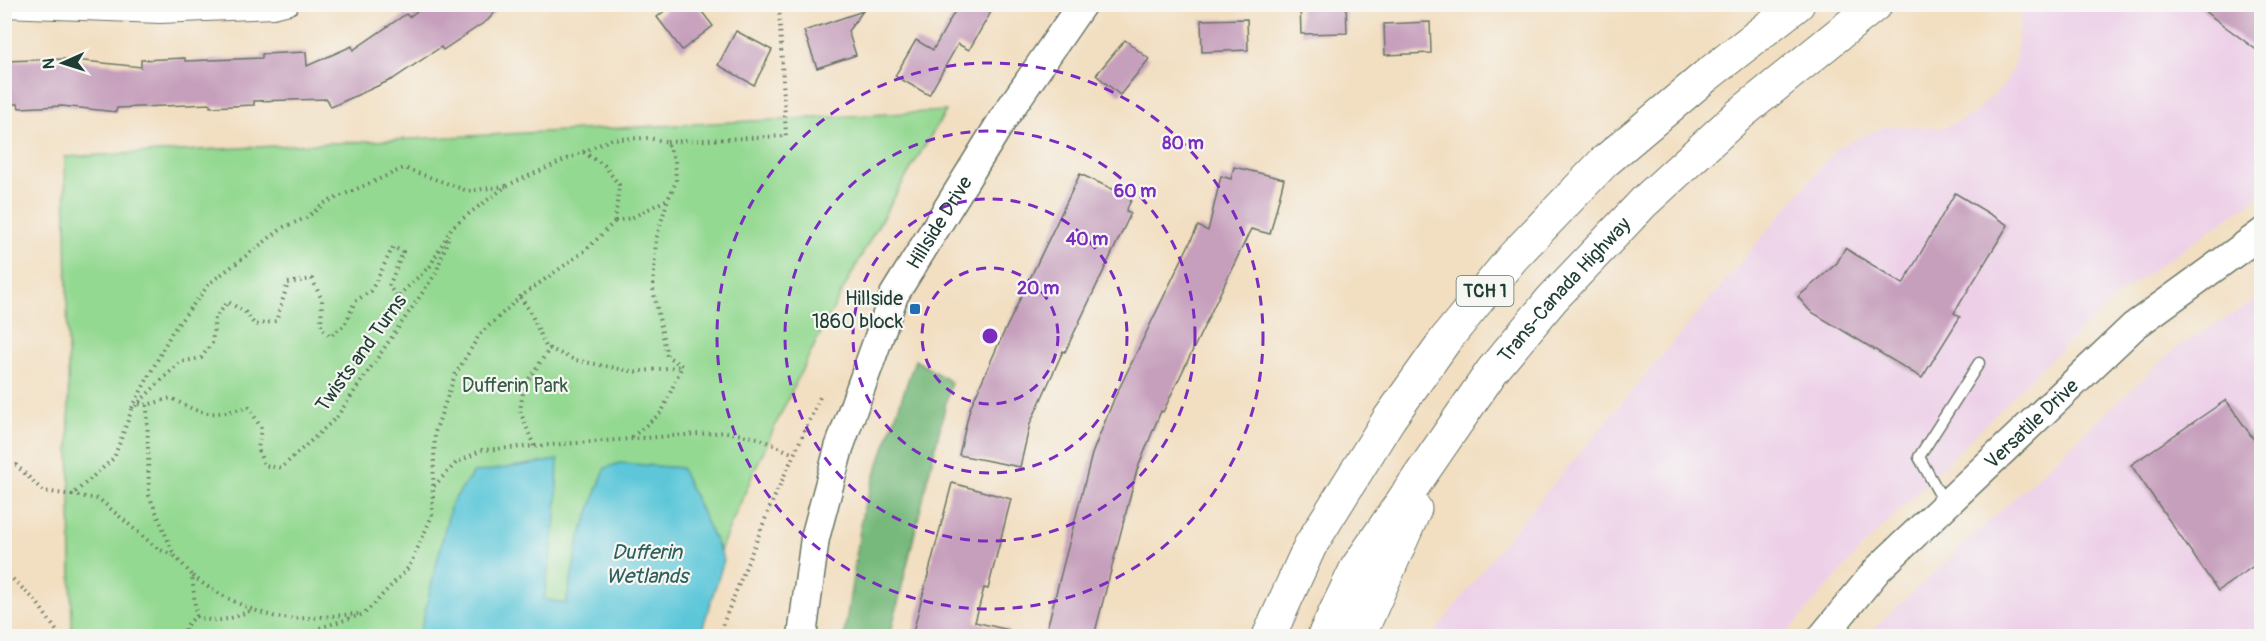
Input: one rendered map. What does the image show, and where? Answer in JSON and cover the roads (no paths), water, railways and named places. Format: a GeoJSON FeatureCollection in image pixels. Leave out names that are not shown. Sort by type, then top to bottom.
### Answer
{"type":"FeatureCollection","features":[{"type":"Feature","properties":{"kind":"highway","name":"TCH 1"},"geometry":{"type":"LineString","coordinates":[[1269,636],[1310,546],[1389,419],[1446,339],[1513,257],[1604,162],[1706,76],[1798,4]]}},
{"type":"Feature","properties":{"kind":"highway","name":"Trans-Canada Highway"},"geometry":{"type":"LineString","coordinates":[[1324,636],[1356,569],[1450,430],[1492,371],[1552,299],[1644,202],[1740,114],[1876,4]]}},
{"type":"Feature","properties":{"kind":"highway"},"geometry":{"type":"LineString","coordinates":[[1359,636],[1450,430]]}},
{"type":"Feature","properties":{"kind":"highway"},"geometry":{"type":"LineString","coordinates":[[1250,636],[1310,546]]}},
{"type":"Feature","properties":{"kind":"street"},"geometry":{"type":"LineString","coordinates":[[4,7],[160,13],[273,9],[289,4]]}},
{"type":"Feature","properties":{"kind":"street","name":"Hillside Drive"},"geometry":{"type":"LineString","coordinates":[[802,636],[815,538],[839,448],[894,295],[1003,119],[1082,4]]}},
{"type":"Feature","properties":{"kind":"street","name":"Versatile Drive"},"geometry":{"type":"LineString","coordinates":[[1823,636],[1878,569],[2134,326],[2262,233]]}},
{"type":"Feature","properties":{"kind":"lane"},"geometry":{"type":"LineString","coordinates":[[1946,505],[1919,457],[1979,363]]}},
{"type":"Feature","properties":{"kind":"water","name":"Dufferin Wetlands"},"geometry":{"type":"Polygon","coordinates":[[[558,460],[556,518],[544,599],[566,604],[579,540],[605,468],[620,463],[681,468],[724,560],[700,636],[419,636],[451,504],[473,473],[558,460]]]}},
{"type":"Feature","properties":{"kind":"place","name":"Hillside 1860 block"},"geometry":{"type":"Point","coordinates":[915,309]}},
{"type":"Feature","properties":{"kind":"park label","name":"Dufferin Park"},"geometry":{"type":"Point","coordinates":[515,385]}}]}
